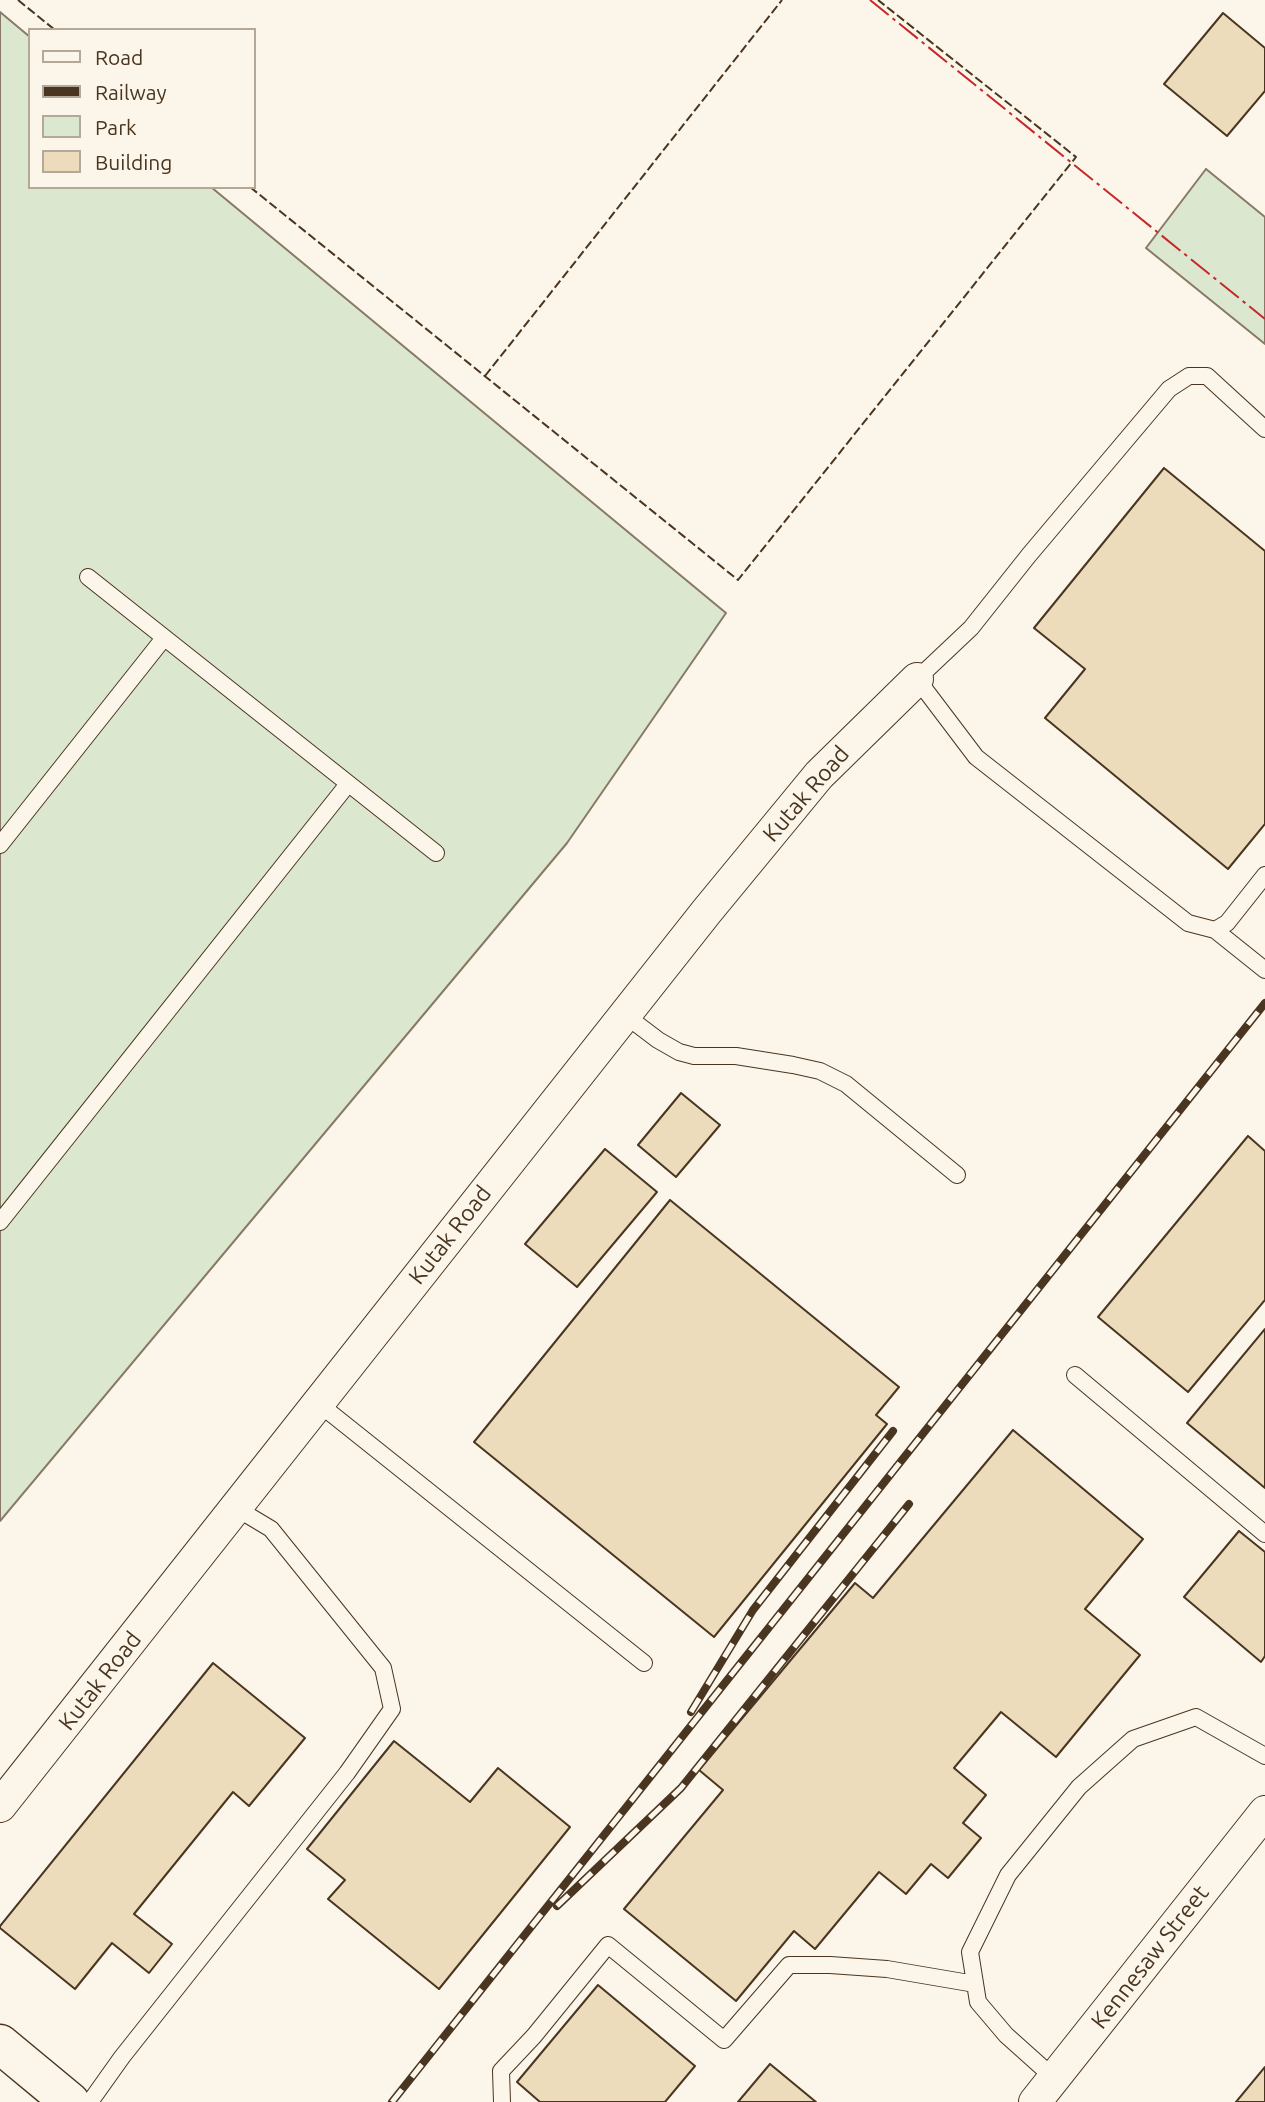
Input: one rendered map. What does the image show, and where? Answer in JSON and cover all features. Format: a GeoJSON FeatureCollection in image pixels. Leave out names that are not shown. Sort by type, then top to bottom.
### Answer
{"type":"FeatureCollection","features":[{"type":"Feature","properties":{"kind":"street","name":"Kutak Road"},"geometry":{"type":"LineString","coordinates":[[0,1806],[625,1015],[819,775],[917,679]]}},
{"type":"Feature","properties":{"kind":"street","name":"Kennesaw Street"},"geometry":{"type":"LineString","coordinates":[[1044,2090],[1265,1812]]}},
{"type":"Feature","properties":{"kind":"street"},"geometry":{"type":"LineString","coordinates":[[0,2044],[70,2102]]}},
{"type":"Feature","properties":{"kind":"lane"},"geometry":{"type":"LineString","coordinates":[[1265,429],[1207,376],[1189,376],[1169,389],[971,628],[917,679],[976,757],[1188,923],[1215,930],[1265,970]]}},
{"type":"Feature","properties":{"kind":"lane"},"geometry":{"type":"LineString","coordinates":[[88,577],[436,853]]}},
{"type":"Feature","properties":{"kind":"lane"},"geometry":{"type":"LineString","coordinates":[[0,845],[164,638]]}},
{"type":"Feature","properties":{"kind":"lane"},"geometry":{"type":"LineString","coordinates":[[0,1222],[348,784]]}},
{"type":"Feature","properties":{"kind":"lane"},"geometry":{"type":"LineString","coordinates":[[1215,930],[1227,923],[1265,875]]}},
{"type":"Feature","properties":{"kind":"lane"},"geometry":{"type":"LineString","coordinates":[[625,1015],[679,1052],[694,1056],[736,1056],[793,1065],[846,1084],[957,1175]]}},
{"type":"Feature","properties":{"kind":"lane"},"geometry":{"type":"LineString","coordinates":[[1075,1375],[1265,1534]]}},
{"type":"Feature","properties":{"kind":"lane"},"geometry":{"type":"LineString","coordinates":[[318,1402],[644,1663]]}},
{"type":"Feature","properties":{"kind":"lane"},"geometry":{"type":"LineString","coordinates":[[90,2102],[122,2057],[347,1773],[392,1709],[383,1668],[271,1529],[236,1508]]}},
{"type":"Feature","properties":{"kind":"lane"},"geometry":{"type":"LineString","coordinates":[[1044,2090],[1006,2035],[978,2002],[970,1952],[1008,1875],[1079,1787],[1133,1739],[1196,1717],[1265,1756]]}},
{"type":"Feature","properties":{"kind":"lane"},"geometry":{"type":"LineString","coordinates":[[502,2102],[501,2071],[534,2036],[608,1945],[724,2040],[789,1965],[887,1969],[975,1984]]}},
{"type":"Feature","properties":{"kind":"green space"},"geometry":{"type":"Polygon","coordinates":[[[0,12],[28,35],[28,189],[213,189],[726,613],[567,843],[0,1521],[0,12]]]}},
{"type":"Feature","properties":{"kind":"green space"},"geometry":{"type":"Polygon","coordinates":[[[1206,169],[1265,217],[1265,344],[1146,248],[1206,169]]]}},
{"type":"Feature","properties":{"kind":"building"},"geometry":{"type":"Polygon","coordinates":[[[1223,13],[1265,48],[1265,91],[1227,136],[1164,84],[1223,13]]]}},
{"type":"Feature","properties":{"kind":"building"},"geometry":{"type":"Polygon","coordinates":[[[1164,468],[1265,551],[1265,824],[1228,869],[1045,718],[1085,669],[1034,628],[1164,468]]]}},
{"type":"Feature","properties":{"kind":"building"},"geometry":{"type":"Polygon","coordinates":[[[681,1093],[720,1125],[676,1177],[638,1145],[681,1093]]]}},
{"type":"Feature","properties":{"kind":"building"},"geometry":{"type":"Polygon","coordinates":[[[1248,1136],[1265,1151],[1265,1300],[1188,1392],[1098,1317],[1248,1136]]]}},
{"type":"Feature","properties":{"kind":"building"},"geometry":{"type":"Polygon","coordinates":[[[605,1149],[657,1192],[577,1287],[525,1244],[605,1149]]]}},
{"type":"Feature","properties":{"kind":"building"},"geometry":{"type":"Polygon","coordinates":[[[670,1200],[899,1387],[876,1415],[887,1424],[714,1637],[474,1442],[670,1200]]]}},
{"type":"Feature","properties":{"kind":"building"},"geometry":{"type":"Polygon","coordinates":[[[1265,1329],[1265,1488],[1187,1423],[1265,1329]]]}},
{"type":"Feature","properties":{"kind":"building"},"geometry":{"type":"Polygon","coordinates":[[[1013,1430],[1143,1539],[1085,1609],[1140,1655],[1056,1757],[1001,1712],[954,1768],[986,1795],[963,1823],[981,1838],[948,1878],[931,1864],[906,1894],[879,1872],[815,1949],[794,1931],[736,2001],[624,1909],[723,1790],[699,1770],[855,1583],[873,1598],[1013,1430]]]}},
{"type":"Feature","properties":{"kind":"building"},"geometry":{"type":"Polygon","coordinates":[[[1239,1531],[1265,1552],[1265,1656],[1261,1662],[1184,1597],[1239,1531]]]}},
{"type":"Feature","properties":{"kind":"building"},"geometry":{"type":"Polygon","coordinates":[[[213,1663],[305,1738],[249,1806],[233,1792],[134,1914],[172,1944],[149,1973],[112,1943],[75,1989],[0,1926],[213,1663]]]}},
{"type":"Feature","properties":{"kind":"building"},"geometry":{"type":"Polygon","coordinates":[[[394,1741],[470,1802],[498,1768],[570,1827],[439,1989],[328,1899],[345,1880],[307,1849],[394,1741]]]}},
{"type":"Feature","properties":{"kind":"building"},"geometry":{"type":"Polygon","coordinates":[[[598,1985],[695,2066],[665,2102],[540,2102],[517,2082],[598,1985]]]}},
{"type":"Feature","properties":{"kind":"building"},"geometry":{"type":"Polygon","coordinates":[[[770,2064],[816,2102],[738,2102],[770,2064]]]}},
{"type":"Feature","properties":{"kind":"building"},"geometry":{"type":"Polygon","coordinates":[[[1265,2067],[1265,2102],[1236,2102],[1265,2067]]]}},
{"type":"Feature","properties":{"kind":"railway"},"geometry":{"type":"LineString","coordinates":[[392,2102],[1265,1003]]}},
{"type":"Feature","properties":{"kind":"railway"},"geometry":{"type":"LineString","coordinates":[[691,1712],[753,1610],[893,1431]]}},
{"type":"Feature","properties":{"kind":"railway"},"geometry":{"type":"LineString","coordinates":[[557,1906],[681,1788],[909,1504]]}},
{"type":"Feature","properties":{"kind":"fence"},"geometry":{"type":"LineString","coordinates":[[18,0],[53,28]]}},
{"type":"Feature","properties":{"kind":"fence"},"geometry":{"type":"LineString","coordinates":[[485,376],[782,0]]}},
{"type":"Feature","properties":{"kind":"fence"},"geometry":{"type":"LineString","coordinates":[[252,189],[738,580],[1076,157],[878,0]]}},
{"type":"Feature","properties":{"kind":"power"},"geometry":{"type":"LineString","coordinates":[[870,0],[1265,319]]}}]}
